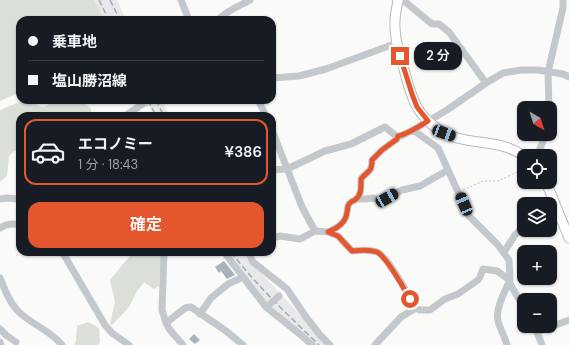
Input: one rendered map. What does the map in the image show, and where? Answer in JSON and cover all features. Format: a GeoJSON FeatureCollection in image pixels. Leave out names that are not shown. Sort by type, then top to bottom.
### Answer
{"type":"FeatureCollection","features":[{"type":"Feature","properties":{"kind":"main road"},"geometry":{"type":"LineString","coordinates":[[398,0],[395,21],[397,43],[417,107],[428,121],[444,133],[466,139],[490,142],[505,146],[517,152]]}},
{"type":"Feature","properties":{"kind":"main road"},"geometry":{"type":"LineString","coordinates":[[557,217],[569,238]]}},
{"type":"Feature","properties":{"kind":"street"},"geometry":{"type":"LineString","coordinates":[[181,0],[187,16]]}},
{"type":"Feature","properties":{"kind":"street"},"geometry":{"type":"LineString","coordinates":[[221,16],[231,9],[250,0]]}},
{"type":"Feature","properties":{"kind":"street"},"geometry":{"type":"LineString","coordinates":[[403,0],[432,24],[440,24],[450,32],[486,83]]}},
{"type":"Feature","properties":{"kind":"street"},"geometry":{"type":"LineString","coordinates":[[549,101],[548,72],[563,8],[562,0]]}},
{"type":"Feature","properties":{"kind":"street"},"geometry":{"type":"LineString","coordinates":[[276,78],[299,76],[397,43]]}},
{"type":"Feature","properties":{"kind":"street"},"geometry":{"type":"LineString","coordinates":[[276,170],[287,169],[325,151],[351,144],[385,127],[396,136],[401,136],[447,110],[503,73],[521,70],[564,74],[569,77]]}},
{"type":"Feature","properties":{"kind":"street"},"geometry":{"type":"LineString","coordinates":[[131,112],[141,105]]}},
{"type":"Feature","properties":{"kind":"street"},"geometry":{"type":"LineString","coordinates":[[414,130],[438,148],[469,216],[504,252],[509,260],[509,281],[502,298],[498,316],[507,345]]}},
{"type":"Feature","properties":{"kind":"street"},"geometry":{"type":"LineString","coordinates":[[328,232],[342,224],[347,215],[348,205],[356,199],[361,190],[361,179],[370,170],[372,160],[382,150],[397,139],[398,136]]}},
{"type":"Feature","properties":{"kind":"street"},"geometry":{"type":"LineString","coordinates":[[276,140],[302,207],[315,231]]}},
{"type":"Feature","properties":{"kind":"street"},"geometry":{"type":"LineString","coordinates":[[356,199],[373,198],[380,200],[387,198],[402,190],[420,186],[448,170]]}},
{"type":"Feature","properties":{"kind":"street"},"geometry":{"type":"LineString","coordinates":[[0,199],[16,199]]}},
{"type":"Feature","properties":{"kind":"street"},"geometry":{"type":"LineString","coordinates":[[0,228],[5,225],[16,224]]}},
{"type":"Feature","properties":{"kind":"street"},"geometry":{"type":"LineString","coordinates":[[276,237],[280,236],[300,239],[315,231],[328,232],[338,236],[352,251],[362,250],[378,253],[385,259],[416,308],[420,310],[430,310],[445,299],[458,294],[478,280],[483,269],[497,272],[509,281],[517,295]]}},
{"type":"Feature","properties":{"kind":"street"},"geometry":{"type":"LineString","coordinates":[[504,252],[517,234]]}},
{"type":"Feature","properties":{"kind":"street"},"geometry":{"type":"LineString","coordinates":[[65,256],[105,325],[112,333],[129,345]]}},
{"type":"Feature","properties":{"kind":"street"},"geometry":{"type":"LineString","coordinates":[[164,256],[162,310],[170,330],[183,345]]}},
{"type":"Feature","properties":{"kind":"street"},"geometry":{"type":"LineString","coordinates":[[227,256],[268,306],[312,345]]}},
{"type":"Feature","properties":{"kind":"street"},"geometry":{"type":"LineString","coordinates":[[250,256],[253,262],[287,289],[306,317],[330,345]]}},
{"type":"Feature","properties":{"kind":"street"},"geometry":{"type":"LineString","coordinates":[[200,314],[211,298],[228,284],[243,277]]}},
{"type":"Feature","properties":{"kind":"street"},"geometry":{"type":"LineString","coordinates":[[0,278],[9,299],[19,312],[56,338],[62,345]]}},
{"type":"Feature","properties":{"kind":"street"},"geometry":{"type":"LineString","coordinates":[[268,306],[287,289]]}},
{"type":"Feature","properties":{"kind":"street"},"geometry":{"type":"LineString","coordinates":[[166,323],[185,308],[190,307],[226,331],[243,345]]}},
{"type":"Feature","properties":{"kind":"street"},"geometry":{"type":"LineString","coordinates":[[376,345],[401,317],[416,308]]}},
{"type":"Feature","properties":{"kind":"street"},"geometry":{"type":"LineString","coordinates":[[557,323],[569,320]]}},
{"type":"Feature","properties":{"kind":"street"},"geometry":{"type":"LineString","coordinates":[[0,329],[16,342]]}},
{"type":"Feature","properties":{"kind":"street"},"geometry":{"type":"LineString","coordinates":[[538,333],[542,345]]}},
{"type":"Feature","properties":{"kind":"path"},"geometry":{"type":"LineString","coordinates":[[459,192],[483,181],[498,181],[517,172]]}},
{"type":"Feature","properties":{"kind":"shaded area"},"geometry":{"type":"Polygon","coordinates":[[[0,0],[94,0],[103,16],[16,16],[16,94],[0,101],[0,0]]]}},
{"type":"Feature","properties":{"kind":"shaded area"},"geometry":{"type":"Polygon","coordinates":[[[94,0],[117,0],[124,16],[103,16],[94,0]]]}},
{"type":"Feature","properties":{"kind":"shaded area"},"geometry":{"type":"Polygon","coordinates":[[[16,103],[35,104],[43,107],[49,104],[85,104],[91,108],[91,112],[16,112],[16,151],[9,156],[7,176],[0,182],[0,110],[16,103]]]}},
{"type":"Feature","properties":{"kind":"shaded area"},"geometry":{"type":"Polygon","coordinates":[[[148,104],[164,104],[168,112],[152,112],[148,104]]]}},
{"type":"Feature","properties":{"kind":"shaded area"},"geometry":{"type":"Polygon","coordinates":[[[130,256],[161,256],[159,286],[154,289],[144,282],[137,291],[129,307],[112,325],[110,324],[115,302],[110,280],[130,256]]]}},
{"type":"Feature","properties":{"kind":"shaded area"},"geometry":{"type":"Polygon","coordinates":[[[227,256],[246,256],[328,345],[312,345],[249,285],[227,256]]]}},
{"type":"Feature","properties":{"kind":"shaded area"},"geometry":{"type":"Polygon","coordinates":[[[88,322],[99,328],[100,342],[98,345],[74,345],[76,341],[77,326],[88,322]]]}},
{"type":"Feature","properties":{"kind":"building"},"geometry":{"type":"Polygon","coordinates":[[[224,261],[235,275],[227,279],[221,271],[219,273],[215,267],[224,261]]]}},
{"type":"Feature","properties":{"kind":"building"},"geometry":{"type":"Polygon","coordinates":[[[194,334],[200,340],[195,344],[189,339],[194,334]]]}},
{"type":"Feature","properties":{"kind":"railway"},"geometry":{"type":"LineString","coordinates":[[99,0],[107,16]]}},
{"type":"Feature","properties":{"kind":"railway"},"geometry":{"type":"LineString","coordinates":[[110,0],[118,16]]}},
{"type":"Feature","properties":{"kind":"railway"},"geometry":{"type":"LineString","coordinates":[[150,104],[154,112]]}},
{"type":"Feature","properties":{"kind":"railway"},"geometry":{"type":"LineString","coordinates":[[158,104],[162,112]]}},
{"type":"Feature","properties":{"kind":"railway"},"geometry":{"type":"LineString","coordinates":[[234,256],[262,288],[319,345]]}},
{"type":"Feature","properties":{"kind":"route"},"geometry":{"type":"LineString","coordinates":[[400,56],[417,107],[428,121],[414,130],[398,136],[397,139],[382,150],[372,160],[370,170],[361,179],[361,190],[356,199],[348,205],[345,220],[338,227],[328,232],[338,236],[352,251],[362,250],[378,253],[385,259],[410,299]]}}]}
